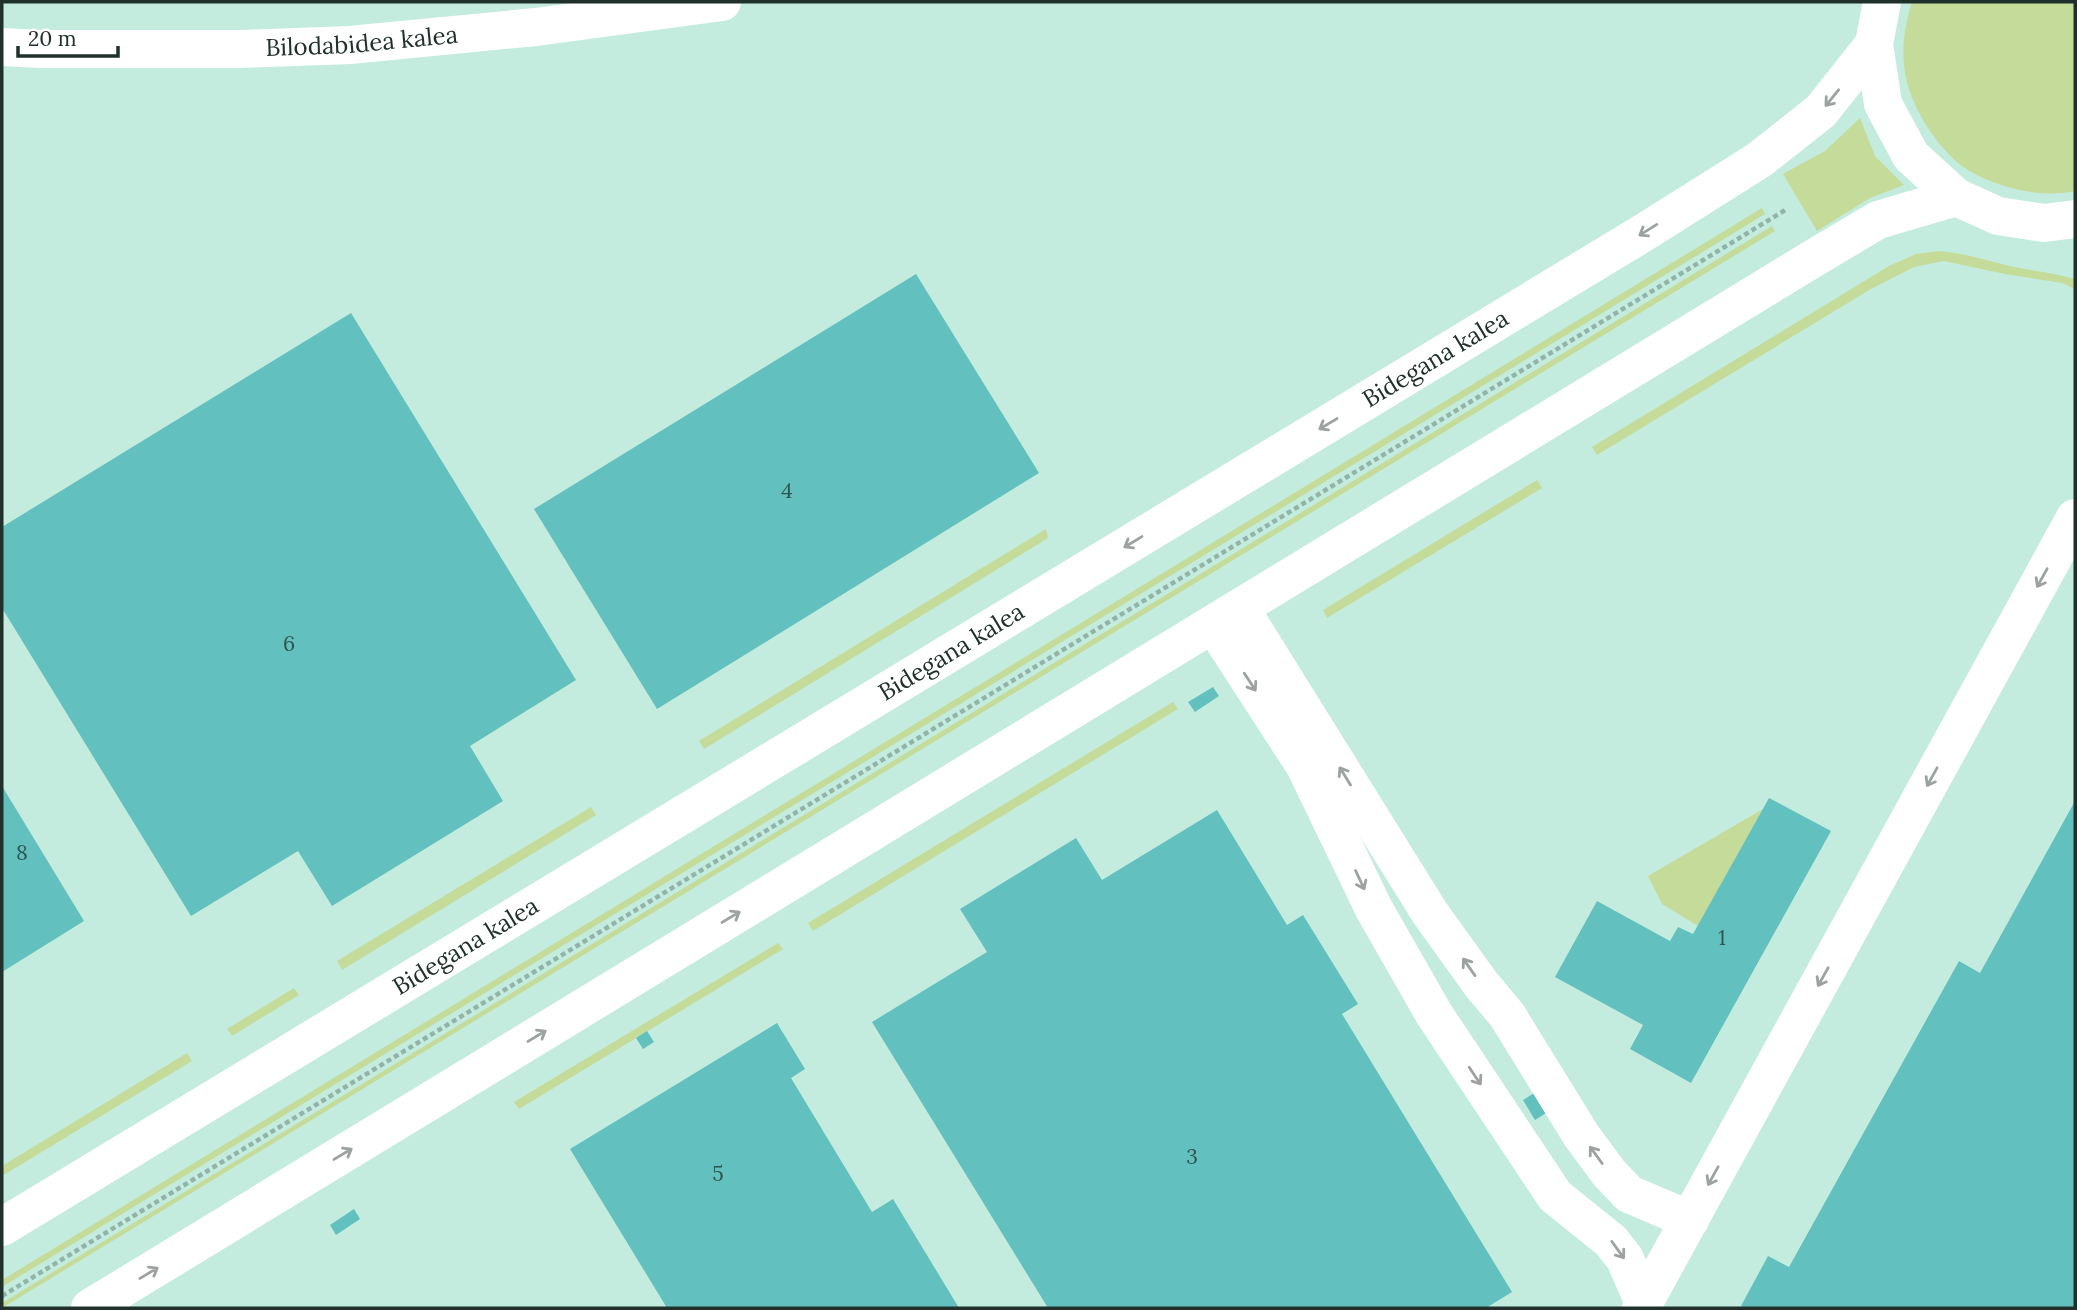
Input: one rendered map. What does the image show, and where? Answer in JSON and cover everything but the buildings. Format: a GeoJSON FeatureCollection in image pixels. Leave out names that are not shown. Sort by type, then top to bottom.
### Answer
{"type":"FeatureCollection","features":[{"type":"Feature","properties":{"kind":"street","name":"Bilodabidea kalea"},"geometry":{"type":"LineString","coordinates":[[2,47],[240,49],[350,45],[536,27],[722,2]]}},
{"type":"Feature","properties":{"kind":"street"},"geometry":{"type":"LineString","coordinates":[[1882,2],[1874,44],[1883,104],[1911,156],[1956,197],[1998,216],[2044,223],[2075,219]]}},
{"type":"Feature","properties":{"kind":"street","name":"Bidegana kalea"},"geometry":{"type":"LineString","coordinates":[[2,1227],[1759,160],[1821,111],[1874,44]]}},
{"type":"Feature","properties":{"kind":"street"},"geometry":{"type":"LineString","coordinates":[[90,1308],[1878,220],[1956,197]]}},
{"type":"Feature","properties":{"kind":"street"},"geometry":{"type":"LineString","coordinates":[[1642,1306],[2075,518]]}},
{"type":"Feature","properties":{"kind":"street"},"geometry":{"type":"LineString","coordinates":[[1226,616],[1430,912],[1481,984],[1507,1014],[1595,1154],[1629,1194],[1690,1220]]}},
{"type":"Feature","properties":{"kind":"street"},"geometry":{"type":"LineString","coordinates":[[1226,616],[1305,766],[1374,909],[1434,1014],[1555,1196],[1611,1241],[1625,1259],[1642,1306]]}},
{"type":"Feature","properties":{"kind":"path"},"geometry":{"type":"LineString","coordinates":[[2,1296],[1787,209]]}},
{"type":"Feature","properties":{"kind":"green space"},"geometry":{"type":"Polygon","coordinates":[[[1912,2],[2075,2],[2075,191],[2032,192],[2002,185],[1962,166],[1944,149],[1921,117],[1907,82],[1904,41],[1912,2]]]}},
{"type":"Feature","properties":{"kind":"green space"},"geometry":{"type":"Polygon","coordinates":[[[1860,118],[1875,156],[1904,185],[1870,198],[1817,231],[1783,174],[1825,151],[1860,118]]]}},
{"type":"Feature","properties":{"kind":"green space"},"geometry":{"type":"Polygon","coordinates":[[[1762,208],[1765,214],[2,1287],[2,1280],[1762,208]]]}},
{"type":"Feature","properties":{"kind":"green space"},"geometry":{"type":"Polygon","coordinates":[[[1772,226],[1775,231],[2,1308],[2,1303],[1772,226]]]}},
{"type":"Feature","properties":{"kind":"green space"},"geometry":{"type":"Polygon","coordinates":[[[1939,251],[2075,279],[2075,289],[2062,283],[1944,261],[1914,267],[1871,289],[1597,455],[1592,447],[1889,266],[1916,254],[1939,251]]]}},
{"type":"Feature","properties":{"kind":"green space"},"geometry":{"type":"Polygon","coordinates":[[[1537,480],[1542,488],[1327,618],[1323,610],[1537,480]]]}},
{"type":"Feature","properties":{"kind":"green space"},"geometry":{"type":"Polygon","coordinates":[[[1046,529],[1048,538],[704,749],[699,741],[1046,529]]]}},
{"type":"Feature","properties":{"kind":"green space"},"geometry":{"type":"Polygon","coordinates":[[[1173,702],[1178,709],[813,931],[808,923],[1173,702]]]}},
{"type":"Feature","properties":{"kind":"green space"},"geometry":{"type":"Polygon","coordinates":[[[591,807],[596,815],[342,970],[337,961],[591,807]]]}},
{"type":"Feature","properties":{"kind":"green space"},"geometry":{"type":"Polygon","coordinates":[[[1763,809],[1698,926],[1662,904],[1648,876],[1763,809]]]}},
{"type":"Feature","properties":{"kind":"green space"},"geometry":{"type":"Polygon","coordinates":[[[778,943],[783,949],[519,1109],[514,1102],[778,943]]]}},
{"type":"Feature","properties":{"kind":"green space"},"geometry":{"type":"Polygon","coordinates":[[[294,988],[299,995],[232,1036],[227,1029],[294,988]]]}},
{"type":"Feature","properties":{"kind":"green space"},"geometry":{"type":"Polygon","coordinates":[[[187,1053],[192,1061],[2,1176],[2,1166],[187,1053]]]}}]}
